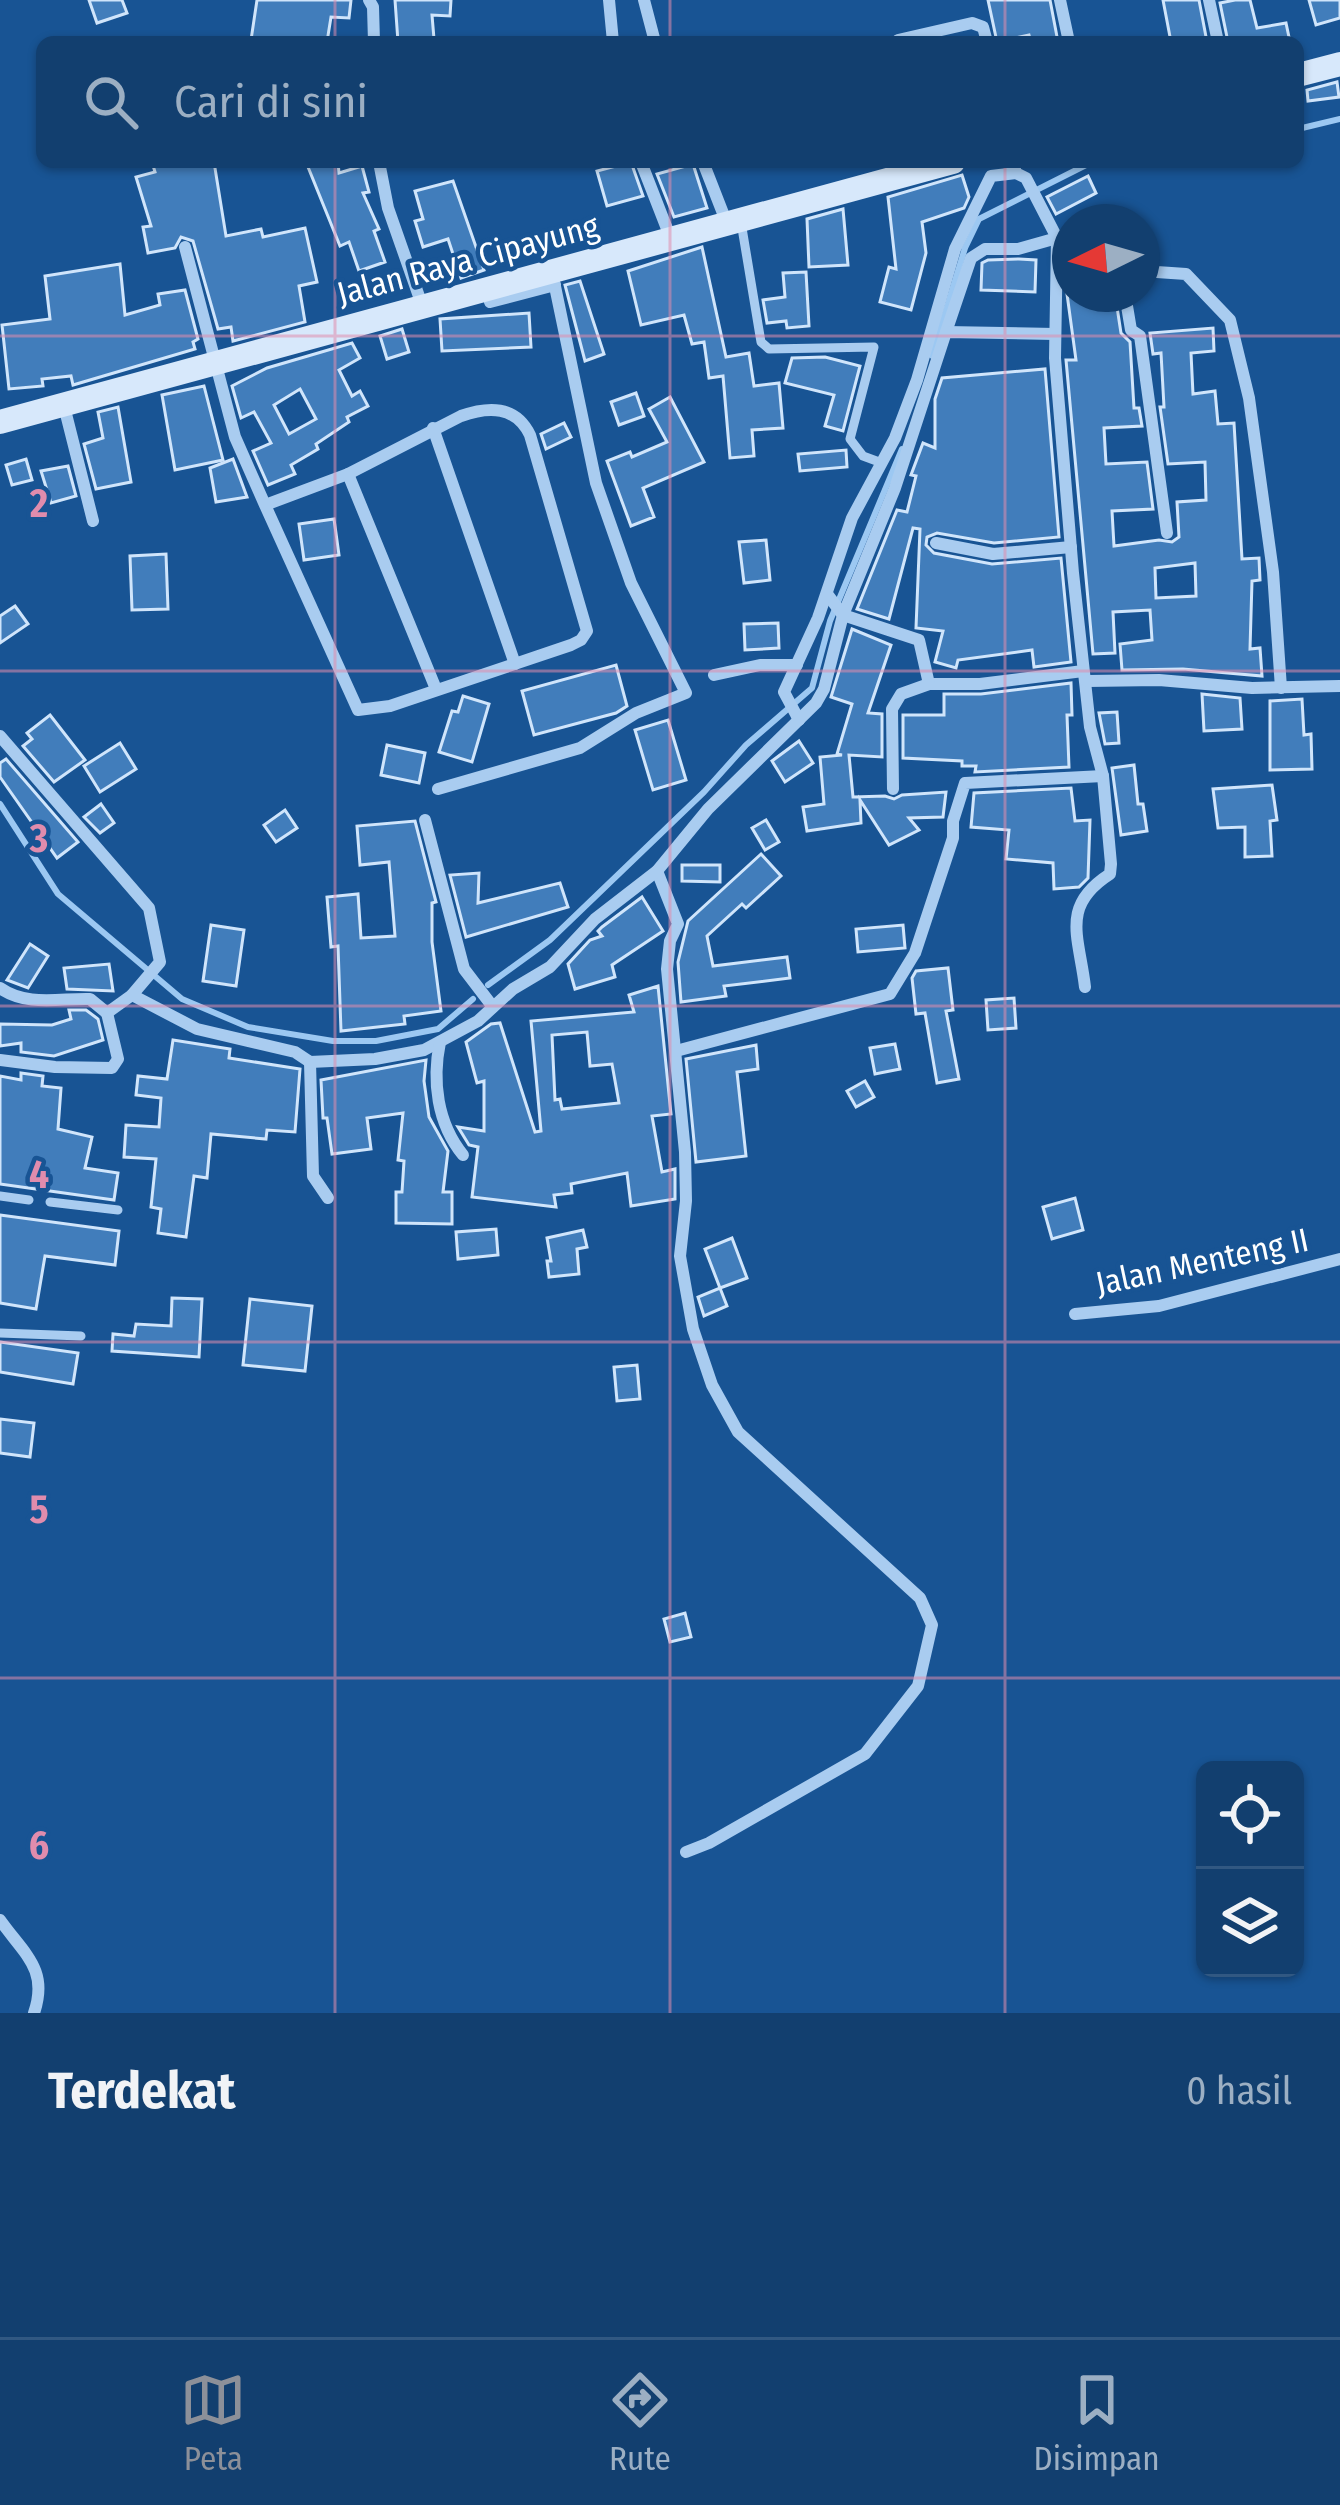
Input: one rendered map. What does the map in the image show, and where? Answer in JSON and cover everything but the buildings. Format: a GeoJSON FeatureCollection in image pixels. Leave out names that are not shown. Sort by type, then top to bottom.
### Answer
{"type":"FeatureCollection","features":[{"type":"Feature","properties":{"kind":"main road"},"geometry":{"type":"LineString","coordinates":[[1304,73],[1340,64]]}},
{"type":"Feature","properties":{"kind":"main road","name":"Jalan Raya Cipayung"},"geometry":{"type":"LineString","coordinates":[[0,422],[422,305],[553,278],[733,219],[930,168]]}},
{"type":"Feature","properties":{"kind":"street"},"geometry":{"type":"LineString","coordinates":[[369,0],[373,36]]}},
{"type":"Feature","properties":{"kind":"street"},"geometry":{"type":"LineString","coordinates":[[609,0],[612,36]]}},
{"type":"Feature","properties":{"kind":"street"},"geometry":{"type":"LineString","coordinates":[[644,0],[653,36]]}},
{"type":"Feature","properties":{"kind":"street"},"geometry":{"type":"LineString","coordinates":[[1063,0],[1068,36]]}},
{"type":"Feature","properties":{"kind":"street"},"geometry":{"type":"LineString","coordinates":[[1209,0],[1217,36]]}},
{"type":"Feature","properties":{"kind":"street"},"geometry":{"type":"LineString","coordinates":[[915,36],[971,23],[983,27],[985,36]]}},
{"type":"Feature","properties":{"kind":"street"},"geometry":{"type":"LineString","coordinates":[[380,168],[388,208],[422,305]]}},
{"type":"Feature","properties":{"kind":"street"},"geometry":{"type":"LineString","coordinates":[[643,168],[671,238]]}},
{"type":"Feature","properties":{"kind":"street"},"geometry":{"type":"LineString","coordinates":[[706,168],[733,219]]}},
{"type":"Feature","properties":{"kind":"street"},"geometry":{"type":"LineString","coordinates":[[136,990],[197,1029],[295,1052],[310,1062],[375,1059],[424,1050],[440,1042],[478,1021],[513,989],[550,967],[595,919],[657,871],[696,821],[824,689],[852,518],[882,464],[917,380],[955,249],[989,169],[1018,171],[1052,228]]}},
{"type":"Feature","properties":{"kind":"street"},"geometry":{"type":"LineString","coordinates":[[797,716],[784,692],[895,488],[971,258],[986,248],[1018,250],[1052,240]]}},
{"type":"Feature","properties":{"kind":"street"},"geometry":{"type":"LineString","coordinates":[[185,247],[235,436],[265,506],[358,710],[390,706],[571,645],[587,631],[523,419],[477,410],[348,474],[265,506]]}},
{"type":"Feature","properties":{"kind":"street"},"geometry":{"type":"LineString","coordinates":[[1160,272],[1186,274],[1230,320],[1249,398],[1264,500],[1281,688]]}},
{"type":"Feature","properties":{"kind":"street"},"geometry":{"type":"LineString","coordinates":[[438,788],[580,748],[636,713],[686,693],[631,583],[596,483],[553,278]]}},
{"type":"Feature","properties":{"kind":"street"},"geometry":{"type":"LineString","coordinates":[[490,302],[521,286]]}},
{"type":"Feature","properties":{"kind":"street"},"geometry":{"type":"LineString","coordinates":[[1058,312],[1055,334],[1071,547],[1090,727],[1103,776],[1111,870],[1088,887],[1074,920],[1084,987]]}},
{"type":"Feature","properties":{"kind":"street"},"geometry":{"type":"LineString","coordinates":[[1128,312],[1131,331],[1140,336],[1166,533]]}},
{"type":"Feature","properties":{"kind":"street"},"geometry":{"type":"LineString","coordinates":[[946,332],[1055,334]]}},
{"type":"Feature","properties":{"kind":"street"},"geometry":{"type":"LineString","coordinates":[[64,405],[93,521]]}},
{"type":"Feature","properties":{"kind":"street"},"geometry":{"type":"LineString","coordinates":[[433,428],[515,664]]}},
{"type":"Feature","properties":{"kind":"street"},"geometry":{"type":"LineString","coordinates":[[348,474],[436,689]]}},
{"type":"Feature","properties":{"kind":"street"},"geometry":{"type":"LineString","coordinates":[[935,543],[993,554],[1071,547]]}},
{"type":"Feature","properties":{"kind":"street"},"geometry":{"type":"LineString","coordinates":[[835,605],[919,640],[929,684]]}},
{"type":"Feature","properties":{"kind":"street"},"geometry":{"type":"LineString","coordinates":[[714,674],[797,664]]}},
{"type":"Feature","properties":{"kind":"street"},"geometry":{"type":"LineString","coordinates":[[893,789],[892,709],[901,694],[929,684],[1085,676],[1204,686],[1340,686]]}},
{"type":"Feature","properties":{"kind":"street"},"geometry":{"type":"LineString","coordinates":[[0,736],[149,908],[160,962],[107,1013]]}},
{"type":"Feature","properties":{"kind":"street"},"geometry":{"type":"LineString","coordinates":[[676,1051],[890,994],[915,953],[953,838],[964,783],[1103,776]]}},
{"type":"Feature","properties":{"kind":"street"},"geometry":{"type":"LineString","coordinates":[[425,820],[464,969],[493,1007]]}},
{"type":"Feature","properties":{"kind":"street"},"geometry":{"type":"LineString","coordinates":[[657,871],[677,924],[667,969],[686,1178],[680,1256],[693,1328],[712,1385],[738,1432],[920,1598],[932,1625],[918,1686],[865,1754],[709,1844],[686,1852]]}},
{"type":"Feature","properties":{"kind":"street"},"geometry":{"type":"LineString","coordinates":[[0,988],[10,995],[38,1000],[90,999],[107,1013],[118,1059],[112,1068],[0,1060]]}},
{"type":"Feature","properties":{"kind":"street"},"geometry":{"type":"LineString","coordinates":[[440,1042],[436,1086],[440,1109],[463,1155]]}},
{"type":"Feature","properties":{"kind":"street"},"geometry":{"type":"LineString","coordinates":[[310,1062],[313,1176],[328,1198]]}},
{"type":"Feature","properties":{"kind":"street","name":"Jalan Menteng II"},"geometry":{"type":"LineString","coordinates":[[1075,1315],[1159,1306],[1340,1259]]}},
{"type":"Feature","properties":{"kind":"street"},"geometry":{"type":"LineString","coordinates":[[0,1920],[38,1972],[40,1992],[34,2013]]}},
{"type":"Feature","properties":{"kind":"lane"},"geometry":{"type":"LineString","coordinates":[[733,219],[761,342],[769,349],[874,347],[850,440],[863,456],[882,464]]}},
{"type":"Feature","properties":{"kind":"lane"},"geometry":{"type":"LineString","coordinates":[[0,1196],[29,1200]]}},
{"type":"Feature","properties":{"kind":"lane"},"geometry":{"type":"LineString","coordinates":[[50,1202],[118,1210]]}},
{"type":"Feature","properties":{"kind":"lane"},"geometry":{"type":"LineString","coordinates":[[0,1333],[81,1336]]}},
{"type":"Feature","properties":{"kind":"waterway"},"geometry":{"type":"LineString","coordinates":[[1304,128],[1340,119]]}},
{"type":"Feature","properties":{"kind":"waterway"},"geometry":{"type":"LineString","coordinates":[[932,356],[965,248],[979,219],[1080,168]]}},
{"type":"Feature","properties":{"kind":"waterway"},"geometry":{"type":"LineString","coordinates":[[488,985],[550,940],[704,792],[746,745],[812,688],[830,621],[902,449]]}},
{"type":"Feature","properties":{"kind":"waterway"},"geometry":{"type":"LineString","coordinates":[[0,804],[58,894],[182,999],[248,1027],[333,1041],[376,1041],[438,1029],[473,999]]}}]}
